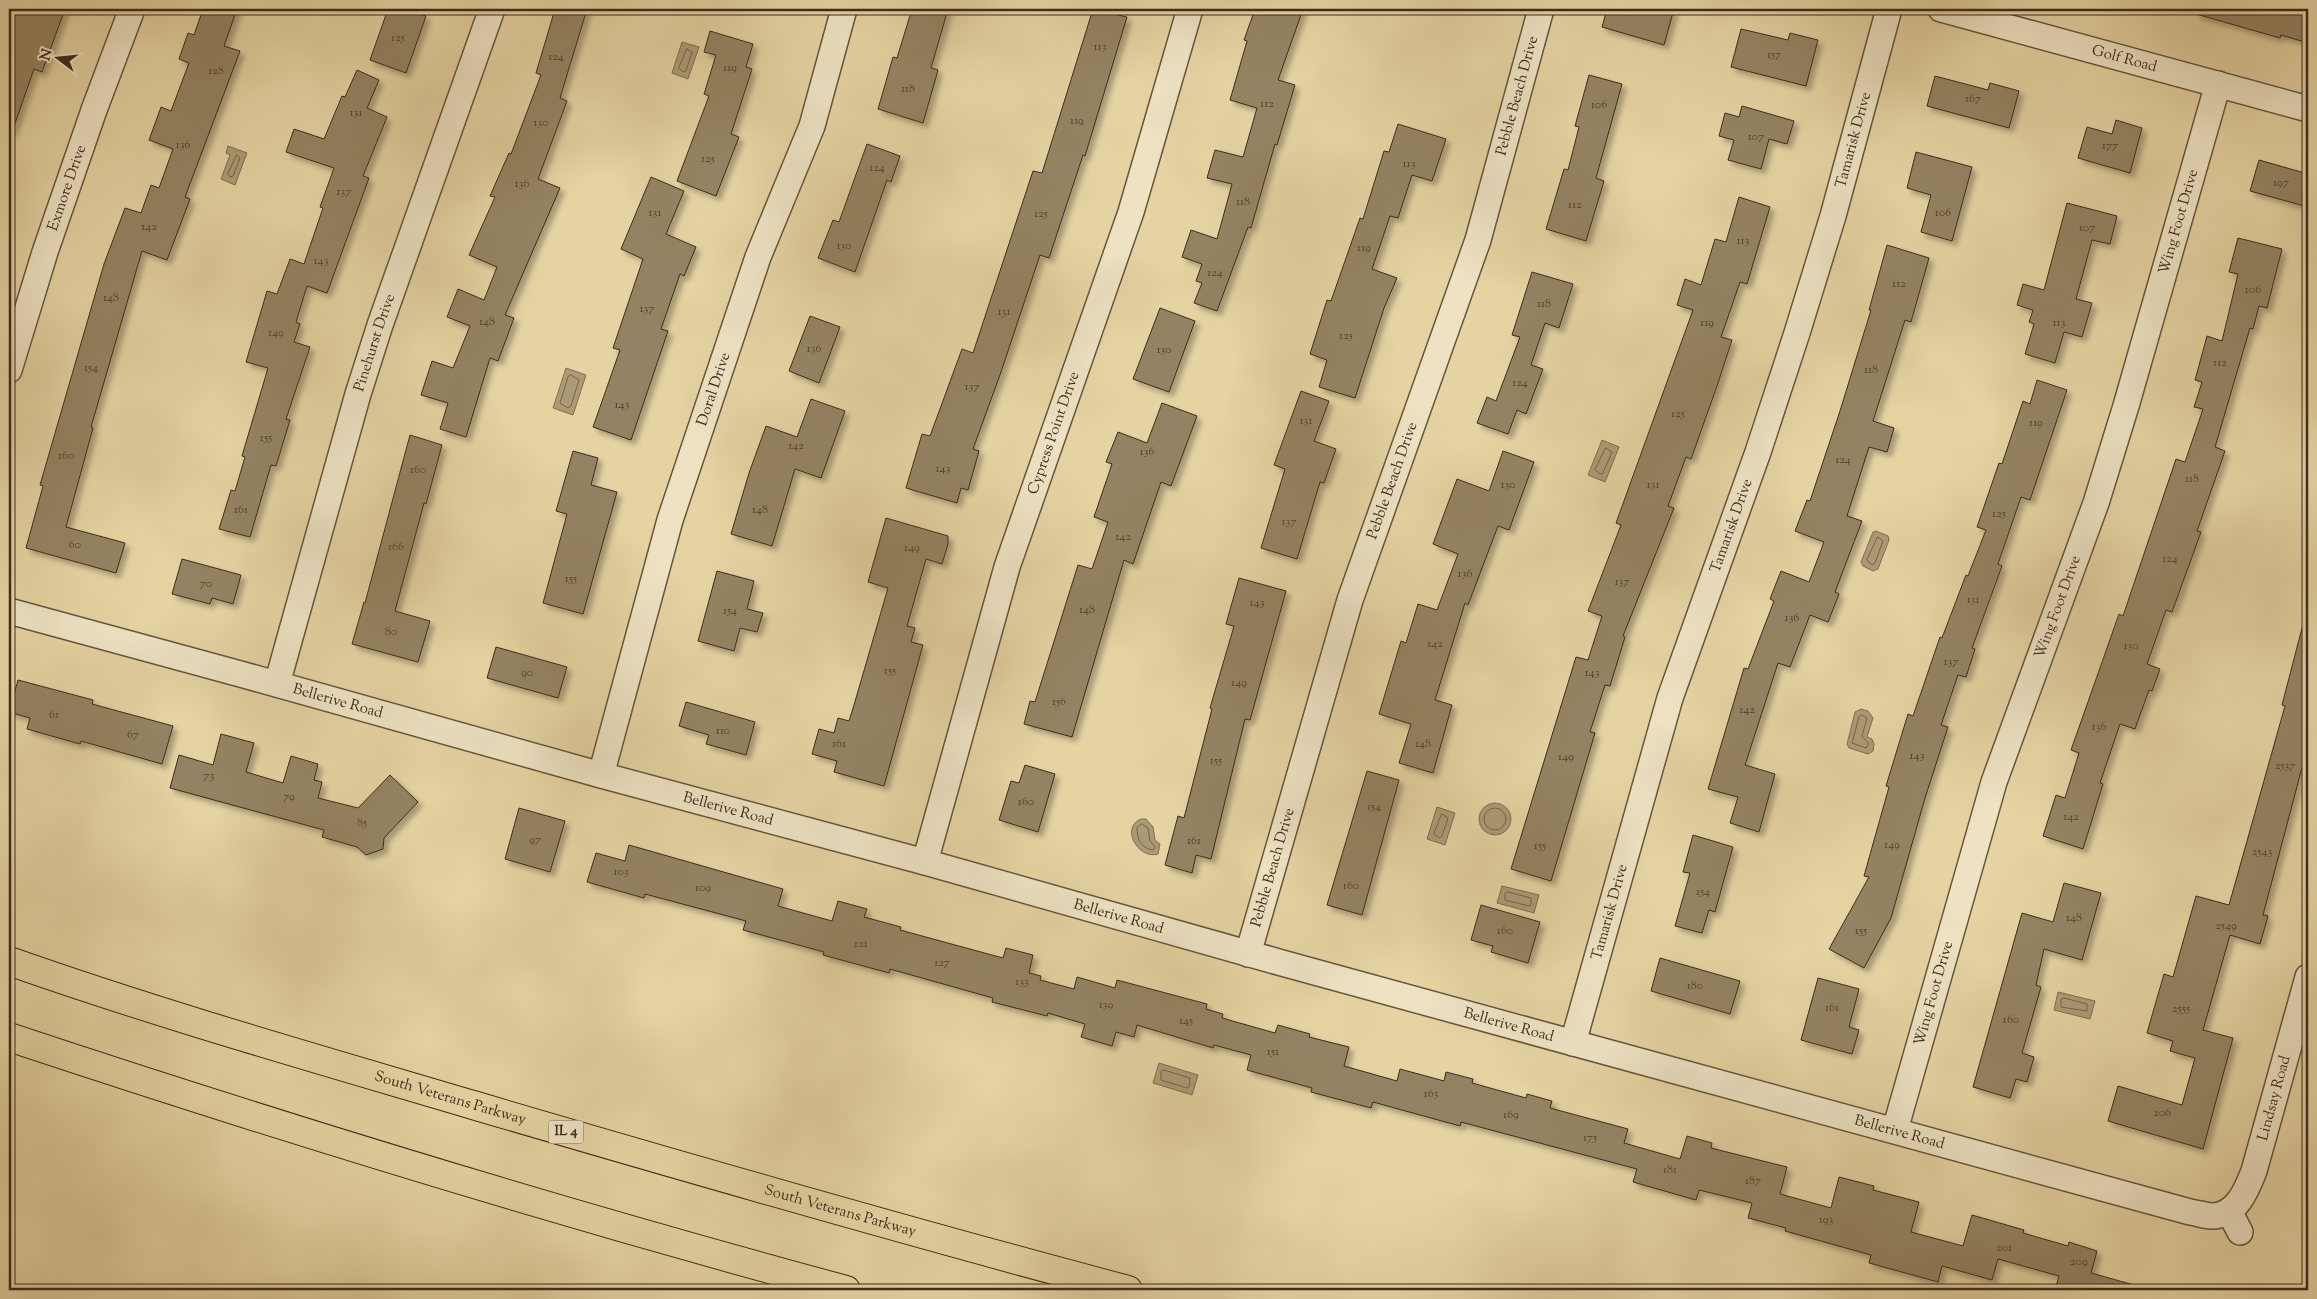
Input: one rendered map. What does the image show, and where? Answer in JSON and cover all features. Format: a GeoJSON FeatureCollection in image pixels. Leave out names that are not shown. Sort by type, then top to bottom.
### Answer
{"type":"FeatureCollection","features":[{"type":"Feature","properties":{"kind":"highway","name":"South Veterans Parkway"},"geometry":{"type":"LineString","coordinates":[[9,961],[195,1022],[589,1139],[987,1253],[1128,1290]]}},
{"type":"Feature","properties":{"kind":"highway"},"geometry":{"type":"LineString","coordinates":[[9,1037],[160,1088],[415,1166],[846,1290]]}},
{"type":"Feature","properties":{"kind":"street","name":"Exmore Drive"},"geometry":{"type":"LineString","coordinates":[[9,370],[51,234],[94,110],[132,9]]}},
{"type":"Feature","properties":{"kind":"street","name":"Pinehurst Drive"},"geometry":{"type":"LineString","coordinates":[[277,684],[358,394],[380,325],[492,9]]}},
{"type":"Feature","properties":{"kind":"street","name":"Doral Drive"},"geometry":{"type":"LineString","coordinates":[[601,775],[670,520],[758,257],[812,126],[844,9]]}},
{"type":"Feature","properties":{"kind":"street","name":"Cypress Point Drive"},"geometry":{"type":"LineString","coordinates":[[925,862],[1007,567],[1132,212],[1190,9]]}},
{"type":"Feature","properties":{"kind":"street","name":"Pebble Beach Drive"},"geometry":{"type":"LineString","coordinates":[[1248,954],[1350,600],[1478,240],[1541,9]]}},
{"type":"Feature","properties":{"kind":"street","name":"Tamarisk Drive"},"geometry":{"type":"LineString","coordinates":[[1573,1043],[1670,698],[1758,452],[1800,324],[1834,216],[1889,9]]}},
{"type":"Feature","properties":{"kind":"street","name":"Golf Road"},"geometry":{"type":"LineString","coordinates":[[1941,9],[2308,108]]}},
{"type":"Feature","properties":{"kind":"street","name":"Wing Foot Drive"},"geometry":{"type":"LineString","coordinates":[[1895,1130],[1994,782],[2096,503],[2126,406],[2218,84]]}},
{"type":"Feature","properties":{"kind":"street","name":"Bellerive Road"},"geometry":{"type":"LineString","coordinates":[[9,611],[601,775],[925,862],[1248,954],[2190,1212],[2234,1221]]}},
{"type":"Feature","properties":{"kind":"street","name":"Lindsay Road"},"geometry":{"type":"LineString","coordinates":[[2234,1221],[2254,1172],[2308,977]]}},
{"type":"Feature","properties":{"kind":"water"},"geometry":{"type":"Polygon","coordinates":[[[682,42],[699,47],[688,79],[672,73],[682,42]]]}},
{"type":"Feature","properties":{"kind":"water"},"geometry":{"type":"Polygon","coordinates":[[[228,146],[247,153],[235,185],[221,179],[230,155],[226,153],[228,146]]]}},
{"type":"Feature","properties":{"kind":"water"},"geometry":{"type":"Polygon","coordinates":[[[566,368],[586,375],[573,415],[553,408],[566,368]]]}},
{"type":"Feature","properties":{"kind":"water"},"geometry":{"type":"Polygon","coordinates":[[[1602,440],[1619,447],[1605,482],[1588,475],[1602,440]]]}},
{"type":"Feature","properties":{"kind":"water"},"geometry":{"type":"Polygon","coordinates":[[[1876,531],[1888,536],[1889,540],[1878,569],[1873,571],[1863,566],[1861,562],[1873,532],[1876,531]]]}},
{"type":"Feature","properties":{"kind":"water"},"geometry":{"type":"Polygon","coordinates":[[[1861,709],[1868,711],[1873,718],[1867,737],[1872,739],[1874,744],[1873,751],[1868,754],[1849,748],[1847,744],[1855,712],[1861,709]]]}},
{"type":"Feature","properties":{"kind":"water"},"geometry":{"type":"Polygon","coordinates":[[[1495,803],[1501,804],[1506,808],[1510,813],[1510,825],[1506,830],[1501,834],[1495,835],[1489,834],[1484,830],[1480,825],[1479,819],[1480,813],[1484,808],[1489,804],[1495,803]]]}},
{"type":"Feature","properties":{"kind":"water"},"geometry":{"type":"Polygon","coordinates":[[[1437,807],[1455,813],[1445,845],[1427,839],[1437,807]]]}},
{"type":"Feature","properties":{"kind":"water"},"geometry":{"type":"Polygon","coordinates":[[[1141,819],[1146,819],[1153,827],[1155,840],[1160,844],[1158,854],[1151,855],[1144,852],[1134,842],[1132,829],[1135,823],[1141,819]]]}},
{"type":"Feature","properties":{"kind":"water"},"geometry":{"type":"Polygon","coordinates":[[[1502,886],[1539,895],[1534,913],[1497,903],[1502,886]]]}},
{"type":"Feature","properties":{"kind":"water"},"geometry":{"type":"Polygon","coordinates":[[[2058,992],[2095,1001],[2090,1019],[2054,1010],[2058,992]]]}},
{"type":"Feature","properties":{"kind":"water"},"geometry":{"type":"Polygon","coordinates":[[[1159,1063],[1198,1075],[1192,1095],[1153,1083],[1159,1063]]]}},
{"type":"Feature","properties":{"kind":"building"},"geometry":{"type":"Polygon","coordinates":[[[9,9],[65,9],[42,72],[34,69],[12,132],[9,132],[9,9]]]}},
{"type":"Feature","properties":{"kind":"building"},"geometry":{"type":"Polygon","coordinates":[[[203,9],[237,9],[224,46],[240,51],[185,197],[190,199],[167,260],[142,251],[91,427],[93,428],[66,527],[125,543],[116,573],[26,548],[43,486],[40,485],[104,264],[125,208],[141,213],[151,185],[159,188],[173,149],[149,140],[161,107],[171,111],[189,63],[179,59],[188,33],[194,35],[203,9]]]}},
{"type":"Feature","properties":{"kind":"building"},"geometry":{"type":"Polygon","coordinates":[[[388,9],[406,9],[426,16],[406,73],[370,60],[388,9]]]}},
{"type":"Feature","properties":{"kind":"building"},"geometry":{"type":"Polygon","coordinates":[[[555,9],[587,9],[560,98],[567,101],[538,179],[560,188],[505,315],[514,318],[498,361],[490,358],[466,437],[440,429],[448,403],[421,395],[432,361],[453,368],[470,326],[447,317],[458,289],[484,300],[497,267],[469,255],[495,197],[490,196],[509,153],[511,154],[541,75],[536,73],[555,9]]]}},
{"type":"Feature","properties":{"kind":"building"},"geometry":{"type":"Polygon","coordinates":[[[912,9],[948,9],[931,68],[938,70],[923,123],[878,109],[893,57],[897,58],[912,9]]]}},
{"type":"Feature","properties":{"kind":"building"},"geometry":{"type":"Polygon","coordinates":[[[1093,9],[1127,17],[1085,156],[1083,155],[1049,258],[1040,255],[973,449],[979,451],[968,490],[961,488],[957,503],[906,488],[922,434],[930,436],[962,349],[973,353],[1033,171],[1042,173],[1093,9]]]}},
{"type":"Feature","properties":{"kind":"building"},"geometry":{"type":"Polygon","coordinates":[[[1255,9],[1303,9],[1278,80],[1295,85],[1277,145],[1275,144],[1251,228],[1248,227],[1217,311],[1194,303],[1202,283],[1196,281],[1202,264],[1182,257],[1191,230],[1217,239],[1232,184],[1207,178],[1215,150],[1243,157],[1257,108],[1230,100],[1247,41],[1244,40],[1255,9]]]}},
{"type":"Feature","properties":{"kind":"building"},"geometry":{"type":"Polygon","coordinates":[[[1607,9],[1674,9],[1664,45],[1602,27],[1607,9]]]}},
{"type":"Feature","properties":{"kind":"building"},"geometry":{"type":"Polygon","coordinates":[[[2197,9],[2308,9],[2308,43],[2281,35],[2280,38],[2196,14],[2197,9]]]}},
{"type":"Feature","properties":{"kind":"building"},"geometry":{"type":"Polygon","coordinates":[[[1741,29],[1788,40],[1790,33],[1818,40],[1806,86],[1731,67],[1741,29]]]}},
{"type":"Feature","properties":{"kind":"building"},"geometry":{"type":"Polygon","coordinates":[[[710,31],[753,44],[746,67],[752,69],[731,134],[739,137],[716,196],[677,181],[709,96],[704,94],[716,55],[704,52],[710,31]]]}},
{"type":"Feature","properties":{"kind":"building"},"geometry":{"type":"Polygon","coordinates":[[[357,70],[379,80],[367,108],[387,117],[363,176],[369,178],[327,293],[307,286],[296,322],[300,324],[294,342],[310,347],[286,419],[290,420],[276,466],[271,465],[250,537],[219,529],[231,490],[235,491],[245,457],[242,456],[268,368],[246,362],[267,291],[277,294],[290,259],[304,264],[323,208],[320,207],[334,168],[286,152],[294,129],[324,139],[342,96],[345,97],[357,70]]]}},
{"type":"Feature","properties":{"kind":"building"},"geometry":{"type":"Polygon","coordinates":[[[1589,75],[1622,84],[1596,178],[1604,181],[1586,241],[1546,229],[1564,169],[1568,170],[1579,127],[1575,126],[1589,75]]]}},
{"type":"Feature","properties":{"kind":"building"},"geometry":{"type":"Polygon","coordinates":[[[1935,76],[1988,90],[1990,83],[2019,91],[2009,128],[1927,106],[1935,76]]]}},
{"type":"Feature","properties":{"kind":"building"},"geometry":{"type":"Polygon","coordinates":[[[1742,106],[1794,121],[1787,144],[1769,139],[1761,169],[1728,160],[1734,140],[1719,136],[1725,113],[1739,117],[1742,106]]]}},
{"type":"Feature","properties":{"kind":"building"},"geometry":{"type":"Polygon","coordinates":[[[2116,120],[2142,128],[2130,173],[2078,158],[2087,127],[2112,134],[2116,120]]]}},
{"type":"Feature","properties":{"kind":"building"},"geometry":{"type":"Polygon","coordinates":[[[1398,124],[1446,139],[1432,181],[1412,175],[1398,218],[1390,216],[1372,269],[1397,278],[1384,308],[1355,398],[1319,387],[1327,360],[1310,354],[1327,300],[1331,301],[1360,218],[1363,219],[1384,151],[1389,152],[1398,124]]]}},
{"type":"Feature","properties":{"kind":"building"},"geometry":{"type":"Polygon","coordinates":[[[867,144],[900,156],[891,182],[887,180],[855,272],[818,258],[833,220],[839,222],[867,144]]]}},
{"type":"Feature","properties":{"kind":"building"},"geometry":{"type":"Polygon","coordinates":[[[1916,152],[1972,167],[1952,241],[1921,232],[1931,195],[1907,188],[1916,152]]]}},
{"type":"Feature","properties":{"kind":"building"},"geometry":{"type":"Polygon","coordinates":[[[2259,160],[2308,174],[2308,207],[2250,191],[2259,160]]]}},
{"type":"Feature","properties":{"kind":"building"},"geometry":{"type":"Polygon","coordinates":[[[651,177],[684,191],[666,234],[696,247],[684,276],[680,274],[661,329],[668,331],[631,440],[593,427],[620,350],[613,348],[643,259],[621,249],[651,177]]]}},
{"type":"Feature","properties":{"kind":"building"},"geometry":{"type":"Polygon","coordinates":[[[1739,197],[1770,207],[1747,284],[1740,282],[1721,337],[1732,340],[1717,386],[1691,459],[1686,457],[1668,506],[1674,508],[1623,636],[1625,637],[1610,686],[1605,685],[1590,732],[1595,733],[1551,881],[1511,869],[1576,657],[1588,660],[1602,616],[1588,611],[1621,525],[1616,523],[1693,310],[1677,305],[1685,279],[1701,285],[1715,239],[1726,242],[1739,197]]]}},
{"type":"Feature","properties":{"kind":"building"},"geometry":{"type":"Polygon","coordinates":[[[2067,203],[2117,216],[2110,244],[2092,240],[2076,299],[2092,303],[2082,337],[2064,332],[2055,363],[2025,354],[2034,324],[2029,322],[2033,310],[2017,305],[2023,284],[2044,290],[2067,203]]]}},
{"type":"Feature","properties":{"kind":"building"},"geometry":{"type":"Polygon","coordinates":[[[2238,238],[2282,249],[2267,308],[2259,306],[2253,329],[2250,328],[2215,447],[2225,451],[2197,531],[2201,532],[2172,612],[2166,610],[2147,664],[2160,669],[2152,691],[2149,690],[2135,729],[2120,724],[2100,783],[2103,784],[2083,849],[2043,836],[2056,795],[2065,798],[2079,753],[2071,750],[2119,614],[2123,616],[2176,459],[2185,462],[2203,409],[2194,407],[2202,382],[2195,380],[2207,336],[2222,341],[2238,274],[2229,272],[2238,238]]]}},
{"type":"Feature","properties":{"kind":"building"},"geometry":{"type":"Polygon","coordinates":[[[1887,245],[1929,258],[1911,322],[1905,320],[1873,421],[1894,428],[1887,452],[1869,447],[1847,516],[1862,521],[1835,592],[1839,594],[1828,622],[1810,615],[1790,667],[1778,663],[1745,765],[1775,774],[1759,832],[1730,823],[1738,797],[1708,789],[1744,668],[1748,669],[1774,601],[1770,599],[1781,571],[1809,582],[1824,542],[1795,531],[1807,500],[1810,501],[1840,411],[1871,310],[1869,310],[1887,245]]]}},
{"type":"Feature","properties":{"kind":"building"},"geometry":{"type":"Polygon","coordinates":[[[1532,272],[1573,284],[1559,328],[1545,323],[1531,365],[1543,369],[1526,414],[1517,410],[1508,434],[1477,423],[1487,397],[1496,401],[1520,337],[1512,335],[1532,272]]]}},
{"type":"Feature","properties":{"kind":"building"},"geometry":{"type":"Polygon","coordinates":[[[1160,308],[1195,321],[1169,392],[1133,379],[1160,308]]]}},
{"type":"Feature","properties":{"kind":"building"},"geometry":{"type":"Polygon","coordinates":[[[810,316],[840,327],[819,383],[789,371],[810,316]]]}},
{"type":"Feature","properties":{"kind":"building"},"geometry":{"type":"Polygon","coordinates":[[[2037,380],[2067,390],[2030,500],[2021,497],[1998,564],[2002,566],[1972,648],[1975,649],[1966,677],[1958,675],[1941,725],[1948,727],[1925,798],[1891,918],[1864,968],[1829,949],[1869,877],[1864,876],[1889,787],[1886,786],[1908,714],[1913,716],[1940,637],[1942,638],[1966,575],[1968,576],[1986,530],[1977,527],[1999,463],[2002,464],[2023,401],[2030,404],[2037,380]]]}},
{"type":"Feature","properties":{"kind":"building"},"geometry":{"type":"Polygon","coordinates":[[[1301,391],[1329,401],[1314,441],[1336,449],[1324,483],[1320,482],[1297,559],[1261,548],[1285,469],[1274,465],[1301,391]]]}},
{"type":"Feature","properties":{"kind":"building"},"geometry":{"type":"Polygon","coordinates":[[[811,399],[845,411],[821,478],[795,469],[772,546],[731,534],[749,473],[766,426],[797,437],[811,399]]]}},
{"type":"Feature","properties":{"kind":"building"},"geometry":{"type":"Polygon","coordinates":[[[1162,403],[1197,416],[1171,486],[1161,482],[1133,564],[1124,560],[1072,737],[1024,724],[1030,701],[1035,702],[1078,565],[1092,569],[1108,522],[1094,517],[1112,464],[1106,462],[1118,432],[1147,443],[1162,403]]]}},
{"type":"Feature","properties":{"kind":"building"},"geometry":{"type":"Polygon","coordinates":[[[410,435],[442,445],[426,504],[424,503],[395,611],[430,621],[418,662],[352,644],[365,603],[410,435]]]}},
{"type":"Feature","properties":{"kind":"building"},"geometry":{"type":"Polygon","coordinates":[[[573,451],[598,458],[591,485],[617,492],[583,614],[543,603],[567,514],[556,511],[573,451]]]}},
{"type":"Feature","properties":{"kind":"building"},"geometry":{"type":"Polygon","coordinates":[[[1503,451],[1534,462],[1509,530],[1498,526],[1468,605],[1465,603],[1435,700],[1452,705],[1433,773],[1399,763],[1411,724],[1379,714],[1401,641],[1406,643],[1418,604],[1437,610],[1458,554],[1433,544],[1457,479],[1489,491],[1503,451]]]}},
{"type":"Feature","properties":{"kind":"building"},"geometry":{"type":"Polygon","coordinates":[[[886,518],[948,536],[948,544],[942,564],[926,559],[907,626],[915,628],[911,642],[923,645],[884,786],[834,772],[837,761],[812,754],[819,729],[834,733],[838,718],[849,721],[888,588],[868,582],[886,518]]]}},
{"type":"Feature","properties":{"kind":"building"},"geometry":{"type":"Polygon","coordinates":[[[182,559],[241,575],[233,604],[212,598],[210,604],[172,594],[182,559]]]}},
{"type":"Feature","properties":{"kind":"building"},"geometry":{"type":"Polygon","coordinates":[[[717,571],[754,581],[747,609],[763,613],[757,632],[740,628],[734,651],[698,641],[717,571]]]}},
{"type":"Feature","properties":{"kind":"building"},"geometry":{"type":"Polygon","coordinates":[[[1239,578],[1286,591],[1250,720],[1245,719],[1211,859],[1196,855],[1192,873],[1165,865],[1178,816],[1184,818],[1212,709],[1210,708],[1234,626],[1226,624],[1239,578]]]}},
{"type":"Feature","properties":{"kind":"building"},"geometry":{"type":"Polygon","coordinates":[[[2302,628],[2308,629],[2308,745],[2263,915],[2268,916],[2260,944],[2230,935],[2203,1030],[2233,1038],[2203,1149],[2108,1121],[2118,1086],[2182,1105],[2195,1058],[2170,1051],[2173,1041],[2147,1033],[2164,974],[2173,977],[2196,896],[2229,905],[2285,706],[2282,705],[2302,628]]]}},
{"type":"Feature","properties":{"kind":"building"},"geometry":{"type":"Polygon","coordinates":[[[496,647],[567,667],[558,698],[487,678],[496,647]]]}},
{"type":"Feature","properties":{"kind":"building"},"geometry":{"type":"Polygon","coordinates":[[[18,680],[93,700],[92,704],[173,726],[162,764],[81,741],[80,744],[27,729],[30,718],[9,712],[18,680]]]}},
{"type":"Feature","properties":{"kind":"building"},"geometry":{"type":"Polygon","coordinates":[[[686,702],[755,722],[746,755],[706,744],[709,735],[679,726],[686,702]]]}},
{"type":"Feature","properties":{"kind":"building"},"geometry":{"type":"Polygon","coordinates":[[[221,734],[254,743],[246,772],[283,783],[291,756],[318,764],[314,780],[322,782],[318,798],[358,808],[390,775],[418,802],[384,838],[383,849],[366,855],[357,847],[322,837],[324,830],[170,788],[179,755],[213,765],[221,734]]]}},
{"type":"Feature","properties":{"kind":"building"},"geometry":{"type":"Polygon","coordinates":[[[1025,765],[1055,774],[1038,832],[999,820],[1011,781],[1019,783],[1025,765]]]}},
{"type":"Feature","properties":{"kind":"building"},"geometry":{"type":"Polygon","coordinates":[[[1367,771],[1399,780],[1362,915],[1327,905],[1367,771]]]}},
{"type":"Feature","properties":{"kind":"building"},"geometry":{"type":"Polygon","coordinates":[[[519,808],[565,821],[550,872],[505,859],[519,808]]]}},
{"type":"Feature","properties":{"kind":"building"},"geometry":{"type":"Polygon","coordinates":[[[1693,835],[1733,847],[1715,912],[1709,910],[1702,933],[1675,926],[1690,873],[1683,872],[1693,835]]]}},
{"type":"Feature","properties":{"kind":"building"},"geometry":{"type":"Polygon","coordinates":[[[629,845],[783,889],[778,906],[832,921],[838,901],[867,909],[864,917],[901,927],[900,930],[1003,958],[1006,948],[1033,955],[1029,973],[1041,976],[1040,980],[1074,989],[1077,977],[1115,988],[1117,980],[1207,1004],[1206,1009],[1223,1014],[1222,1018],[1275,1033],[1278,1025],[1310,1034],[1309,1037],[1349,1047],[1344,1066],[1397,1081],[1400,1069],[1444,1081],[1446,1072],[1473,1079],[1472,1083],[1526,1098],[1527,1094],[1552,1101],[1550,1108],[1628,1129],[1624,1143],[1680,1159],[1687,1136],[1712,1143],[1711,1148],[1787,1167],[1780,1194],[1831,1208],[1839,1177],[1874,1186],[1873,1190],[1919,1202],[1911,1232],[1963,1246],[1972,1215],[2024,1230],[2023,1233],[2068,1246],[2069,1242],[2097,1251],[2091,1273],[2134,1285],[2133,1290],[2055,1290],[2059,1276],[1998,1259],[1992,1280],[1942,1266],[1938,1282],[1869,1263],[1871,1255],[1785,1231],[1786,1228],[1748,1218],[1752,1203],[1699,1190],[1696,1200],[1633,1182],[1637,1169],[1461,1122],[1460,1126],[1373,1102],[1371,1108],[1311,1092],[1312,1088],[1247,1070],[1251,1055],[1214,1045],[1213,1048],[1137,1025],[1134,1037],[1116,1032],[1112,1046],[1081,1037],[1085,1024],[1048,1013],[1047,1016],[992,1002],[993,998],[890,969],[889,973],[823,955],[824,952],[743,930],[746,921],[645,894],[644,898],[587,882],[596,853],[625,861],[629,845]]]}},
{"type":"Feature","properties":{"kind":"building"},"geometry":{"type":"Polygon","coordinates":[[[2064,883],[2101,893],[2082,960],[2044,949],[2036,985],[2041,987],[2022,1053],[2034,1057],[2027,1082],[2016,1079],[2010,1098],[1973,1087],[2022,913],[2053,922],[2064,883]]]}},
{"type":"Feature","properties":{"kind":"building"},"geometry":{"type":"Polygon","coordinates":[[[1481,905],[1540,922],[1528,963],[1491,952],[1493,946],[1471,940],[1481,905]]]}},
{"type":"Feature","properties":{"kind":"building"},"geometry":{"type":"Polygon","coordinates":[[[1660,958],[1740,981],[1730,1014],[1651,991],[1660,958]]]}},
{"type":"Feature","properties":{"kind":"building"},"geometry":{"type":"Polygon","coordinates":[[[1818,978],[1859,989],[1849,1027],[1859,1030],[1852,1054],[1801,1040],[1818,978]]]}}]}
